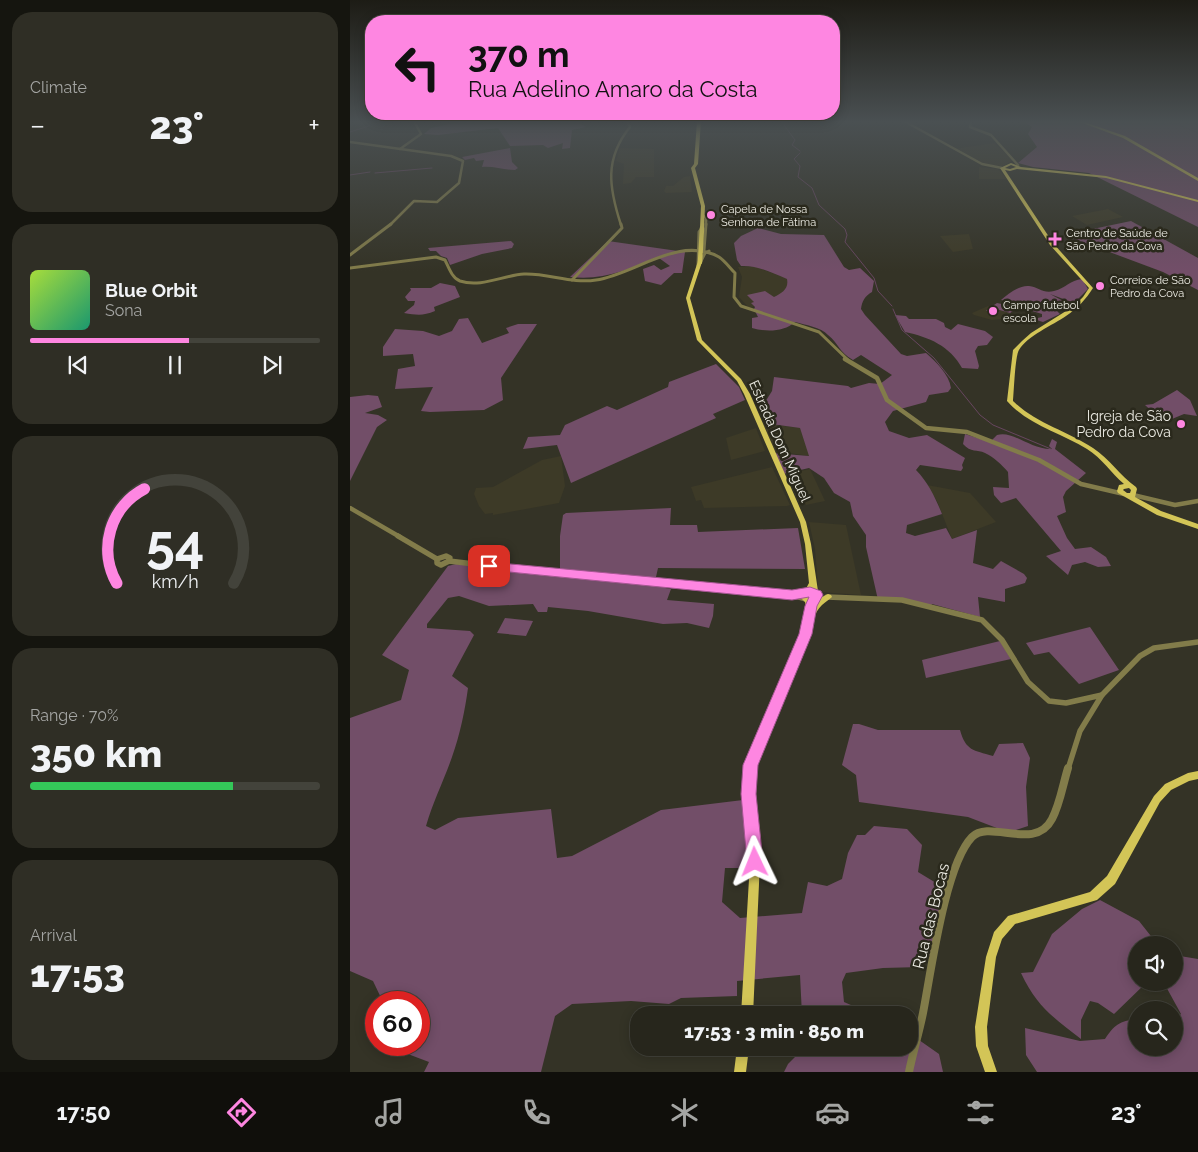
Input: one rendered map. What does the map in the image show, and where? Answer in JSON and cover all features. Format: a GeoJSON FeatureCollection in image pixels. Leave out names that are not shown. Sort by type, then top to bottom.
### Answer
{"type":"FeatureCollection","features":[{"type":"Feature","properties":{"kind":"main road","name":"Estrada Dom Miguel"},"geometry":{"type":"LineString","coordinates":[[697,171],[703,204],[703,216],[699,264],[688,298],[700,340],[739,380],[747,394],[803,522],[810,554],[811,599]]}},
{"type":"Feature","properties":{"kind":"main road"},"geometry":{"type":"LineString","coordinates":[[1005,171],[1051,244],[1091,288],[1066,314],[1038,330],[1018,346],[1014,356],[1010,398],[1015,407],[1090,448],[1109,466],[1127,491],[1159,513],[1198,527]]}},
{"type":"Feature","properties":{"kind":"main road"},"geometry":{"type":"LineString","coordinates":[[1009,171],[1010,179]]}},
{"type":"Feature","properties":{"kind":"main road"},"geometry":{"type":"LineString","coordinates":[[1055,171],[1106,177],[1198,201]]}},
{"type":"Feature","properties":{"kind":"main road"},"geometry":{"type":"LineString","coordinates":[[1183,171],[1198,180]]}},
{"type":"Feature","properties":{"kind":"main road"},"geometry":{"type":"LineString","coordinates":[[747,1006],[755,862],[748,794],[751,765],[801,647],[811,599],[820,602],[828,598]]}},
{"type":"Feature","properties":{"kind":"main road"},"geometry":{"type":"LineString","coordinates":[[991,1072],[982,1046],[981,1027],[991,957],[998,936],[1012,920],[1093,896],[1111,880],[1157,799],[1168,787],[1188,777],[1198,775]]}},
{"type":"Feature","properties":{"kind":"main road"},"geometry":{"type":"LineString","coordinates":[[740,1072],[742,1056]]}},
{"type":"Feature","properties":{"kind":"street"},"geometry":{"type":"LineString","coordinates":[[350,255],[390,225],[414,201],[437,202],[458,183],[461,171]]}},
{"type":"Feature","properties":{"kind":"street"},"geometry":{"type":"LineString","coordinates":[[572,280],[622,228],[613,192],[612,171]]}},
{"type":"Feature","properties":{"kind":"street","name":"Estrada Dom Miguel"},"geometry":{"type":"LineString","coordinates":[[699,264],[702,262],[706,217],[703,216]]}},
{"type":"Feature","properties":{"kind":"street","name":"Estrada Dom Miguel"},"geometry":{"type":"LineString","coordinates":[[699,264],[703,250],[700,232],[702,228]]}},
{"type":"Feature","properties":{"kind":"street"},"geometry":{"type":"LineString","coordinates":[[350,268],[436,257],[445,260],[454,276],[463,282],[526,274],[572,280],[602,279],[683,251],[710,251],[717,254],[735,273],[734,297],[741,306],[819,332],[844,358],[877,378],[888,400],[929,430],[967,432],[1039,460],[1081,484],[1106,490],[1127,491]]}},
{"type":"Feature","properties":{"kind":"street"},"geometry":{"type":"LineString","coordinates":[[1141,499],[1175,505],[1198,501]]}},
{"type":"Feature","properties":{"kind":"street"},"geometry":{"type":"LineString","coordinates":[[350,508],[437,559],[437,563],[441,565],[450,561],[557,574],[792,595],[811,599],[902,600],[917,602],[982,620],[989,624],[999,634],[1030,684],[1041,697],[1048,701],[1060,703],[1102,695]]}},
{"type":"Feature","properties":{"kind":"street"},"geometry":{"type":"LineString","coordinates":[[792,595],[801,592],[811,599]]}},
{"type":"Feature","properties":{"kind":"street","name":"Rua das Bocas"},"geometry":{"type":"LineString","coordinates":[[909,1072],[946,901],[959,860],[972,836],[984,831],[1012,836],[1030,836],[1043,830],[1052,820],[1080,731],[1102,695],[1140,656],[1154,648],[1198,642]]}},
{"type":"Feature","properties":{"kind":"shaded area"},"geometry":{"type":"Polygon","coordinates":[[[624,171],[654,171],[654,177],[636,177],[631,183],[623,184],[624,171]]]}},
{"type":"Feature","properties":{"kind":"shaded area"},"geometry":{"type":"Polygon","coordinates":[[[979,171],[1000,171],[1007,179],[979,179],[979,171]]]}},
{"type":"Feature","properties":{"kind":"shaded area"},"geometry":{"type":"Polygon","coordinates":[[[1071,171],[1198,171],[1198,227],[1089,173],[1071,171]]]}},
{"type":"Feature","properties":{"kind":"shaded area"},"geometry":{"type":"Polygon","coordinates":[[[690,176],[692,192],[666,193],[664,191],[666,186],[673,186],[684,177],[690,176]]]}},
{"type":"Feature","properties":{"kind":"shaded area"},"geometry":{"type":"Polygon","coordinates":[[[1108,209],[1123,217],[1087,225],[1072,216],[1108,209]]]}},
{"type":"Feature","properties":{"kind":"shaded area"},"geometry":{"type":"Polygon","coordinates":[[[1131,221],[1198,258],[1198,290],[1163,272],[1064,235],[1131,221]]]}},
{"type":"Feature","properties":{"kind":"shaded area"},"geometry":{"type":"Polygon","coordinates":[[[758,228],[781,234],[824,235],[844,267],[849,270],[860,268],[874,281],[872,292],[862,304],[861,309],[865,315],[901,354],[907,356],[926,353],[945,373],[951,388],[948,392],[929,395],[926,402],[893,411],[885,422],[889,431],[909,438],[927,435],[965,458],[961,471],[920,465],[916,470],[931,491],[942,514],[907,525],[906,533],[915,536],[946,528],[952,539],[977,530],[973,563],[993,569],[1001,561],[1024,574],[1027,578],[1025,583],[1005,589],[1005,602],[978,597],[980,617],[932,604],[929,609],[906,602],[878,600],[866,547],[866,535],[853,516],[850,502],[834,493],[824,478],[809,468],[783,474],[773,453],[809,456],[800,428],[764,423],[760,399],[767,399],[772,391],[774,377],[848,386],[851,388],[869,383],[880,384],[892,375],[861,355],[853,360],[825,332],[813,327],[795,322],[786,328],[775,330],[752,328],[752,318],[758,317],[754,309],[755,307],[751,303],[754,302],[747,295],[765,291],[774,297],[780,294],[787,285],[787,279],[764,270],[741,266],[737,260],[734,243],[741,236],[758,228]]]}},
{"type":"Feature","properties":{"kind":"shaded area"},"geometry":{"type":"Polygon","coordinates":[[[969,234],[973,249],[953,252],[940,236],[969,234]]]}},
{"type":"Feature","properties":{"kind":"shaded area"},"geometry":{"type":"Polygon","coordinates":[[[511,241],[514,244],[512,248],[482,254],[450,265],[447,258],[441,256],[436,251],[430,251],[428,248],[511,241]]]}},
{"type":"Feature","properties":{"kind":"shaded area"},"geometry":{"type":"Polygon","coordinates":[[[608,241],[685,252],[682,273],[674,273],[661,285],[645,281],[643,269],[654,265],[661,270],[670,266],[659,258],[605,276],[570,277],[608,241]]]}},
{"type":"Feature","properties":{"kind":"shaded area"},"geometry":{"type":"Polygon","coordinates":[[[753,266],[790,279],[791,284],[780,296],[753,304],[752,308],[748,307],[739,297],[742,277],[738,267],[753,266]]]}},
{"type":"Feature","properties":{"kind":"shaded area"},"geometry":{"type":"Polygon","coordinates":[[[1082,279],[1088,289],[1074,303],[1050,294],[1065,302],[1054,308],[1060,314],[1043,322],[1033,319],[1042,317],[1042,314],[1019,307],[1010,313],[996,309],[999,313],[990,314],[986,310],[995,309],[991,307],[997,303],[1011,306],[1013,303],[1001,300],[1021,287],[1029,286],[1050,292],[1082,279]]]}},
{"type":"Feature","properties":{"kind":"shaded area"},"geometry":{"type":"Polygon","coordinates":[[[440,283],[455,286],[460,297],[434,307],[435,311],[427,314],[404,313],[414,305],[415,301],[408,301],[405,297],[411,290],[410,288],[431,288],[440,283]]]}},
{"type":"Feature","properties":{"kind":"shaded area"},"geometry":{"type":"Polygon","coordinates":[[[988,306],[1021,317],[992,320],[972,313],[988,306]]]}},
{"type":"Feature","properties":{"kind":"shaded area"},"geometry":{"type":"Polygon","coordinates":[[[895,315],[906,316],[909,319],[936,319],[944,323],[945,327],[951,330],[958,324],[985,331],[993,337],[987,345],[978,346],[975,351],[978,369],[962,368],[945,348],[930,340],[905,332],[895,315]]]}},
{"type":"Feature","properties":{"kind":"shaded area"},"geometry":{"type":"Polygon","coordinates":[[[468,318],[482,343],[509,333],[506,328],[518,324],[537,324],[501,378],[503,400],[484,410],[421,411],[433,387],[395,389],[398,369],[415,366],[413,354],[383,356],[383,347],[395,329],[423,331],[439,336],[452,331],[459,319],[468,318]]]}},
{"type":"Feature","properties":{"kind":"shaded area"},"geometry":{"type":"Polygon","coordinates":[[[716,364],[739,387],[745,400],[713,414],[716,418],[571,483],[557,445],[523,449],[528,437],[560,435],[565,425],[607,406],[617,410],[668,387],[669,382],[716,364]]]}},
{"type":"Feature","properties":{"kind":"shaded area"},"geometry":{"type":"Polygon","coordinates":[[[1177,390],[1190,400],[1197,416],[1184,414],[1172,419],[1161,411],[1154,413],[1145,405],[1153,404],[1177,390]]]}},
{"type":"Feature","properties":{"kind":"shaded area"},"geometry":{"type":"Polygon","coordinates":[[[378,396],[382,407],[365,413],[378,415],[387,420],[377,427],[350,481],[350,397],[378,396]]]}},
{"type":"Feature","properties":{"kind":"shaded area"},"geometry":{"type":"Polygon","coordinates":[[[762,423],[800,428],[810,456],[774,451],[762,423]]]}},
{"type":"Feature","properties":{"kind":"shaded area"},"geometry":{"type":"Polygon","coordinates":[[[756,428],[765,451],[731,460],[726,438],[756,428]]]}},
{"type":"Feature","properties":{"kind":"shaded area"},"geometry":{"type":"Polygon","coordinates":[[[965,434],[990,442],[997,435],[1009,435],[1037,447],[1052,449],[1049,446],[1052,439],[1057,442],[1055,449],[1086,473],[1066,491],[1063,497],[1066,512],[1057,516],[1067,538],[1075,549],[1091,547],[1106,557],[1111,566],[1098,567],[1085,562],[1072,565],[1068,575],[1046,556],[1061,551],[1016,498],[1001,503],[994,495],[993,487],[1009,488],[1008,472],[998,461],[988,455],[966,447],[963,444],[965,434]]]}},
{"type":"Feature","properties":{"kind":"shaded area"},"geometry":{"type":"Polygon","coordinates":[[[561,456],[565,486],[559,503],[493,515],[493,513],[485,514],[479,506],[474,494],[476,488],[493,487],[542,460],[561,456]]]}},
{"type":"Feature","properties":{"kind":"shaded area"},"geometry":{"type":"Polygon","coordinates":[[[772,467],[790,505],[704,508],[701,500],[696,501],[691,487],[772,467]]]}},
{"type":"Feature","properties":{"kind":"shaded area"},"geometry":{"type":"Polygon","coordinates":[[[810,469],[825,501],[806,505],[791,473],[810,469]]]}},
{"type":"Feature","properties":{"kind":"shaded area"},"geometry":{"type":"Polygon","coordinates":[[[927,485],[970,493],[996,522],[952,539],[937,501],[927,485]]]}},
{"type":"Feature","properties":{"kind":"shaded area"},"geometry":{"type":"Polygon","coordinates":[[[671,508],[670,525],[697,525],[698,532],[798,528],[805,569],[658,568],[654,586],[671,589],[667,600],[714,604],[709,628],[687,623],[663,624],[588,611],[548,607],[547,612],[538,612],[533,604],[489,606],[459,596],[448,598],[427,624],[427,628],[470,631],[474,635],[452,676],[468,688],[455,749],[426,826],[435,830],[458,818],[551,809],[557,858],[572,856],[661,810],[743,800],[749,868],[725,868],[722,902],[740,918],[802,913],[808,882],[827,886],[842,879],[848,853],[857,835],[865,835],[874,826],[907,829],[922,845],[918,872],[941,886],[947,904],[935,950],[921,967],[883,968],[846,973],[842,982],[844,1002],[853,1006],[802,1006],[800,975],[737,981],[737,996],[681,998],[669,1004],[631,1001],[572,1004],[555,1016],[541,1072],[424,1072],[429,1062],[413,1056],[430,1056],[430,991],[378,991],[373,981],[350,971],[350,718],[401,700],[409,670],[382,655],[448,566],[456,564],[560,572],[560,536],[563,515],[566,513],[671,508]]]}},
{"type":"Feature","properties":{"kind":"shaded area"},"geometry":{"type":"Polygon","coordinates":[[[809,522],[846,525],[861,595],[820,592],[815,549],[809,522]]]}},
{"type":"Feature","properties":{"kind":"shaded area"},"geometry":{"type":"Polygon","coordinates":[[[505,618],[533,621],[526,636],[497,633],[505,618]]]}},
{"type":"Feature","properties":{"kind":"shaded area"},"geometry":{"type":"Polygon","coordinates":[[[1090,627],[1119,670],[1079,684],[1049,652],[1034,655],[1026,643],[1090,627]]]}},
{"type":"Feature","properties":{"kind":"shaded area"},"geometry":{"type":"Polygon","coordinates":[[[1000,641],[1011,659],[926,678],[922,660],[1000,641]]]}},
{"type":"Feature","properties":{"kind":"shaded area"},"geometry":{"type":"Polygon","coordinates":[[[853,724],[878,730],[960,730],[962,737],[971,749],[993,756],[999,744],[1023,743],[1030,758],[1026,787],[1028,826],[1016,830],[1002,830],[968,817],[859,802],[856,775],[842,765],[853,724]]]}},
{"type":"Feature","properties":{"kind":"shaded area"},"geometry":{"type":"Polygon","coordinates":[[[1100,900],[1139,921],[1151,936],[1128,936],[1128,991],[1138,991],[1114,1014],[1098,1003],[1090,1001],[1081,1020],[1081,1039],[1046,1010],[1033,995],[1021,973],[1033,972],[1052,934],[1082,909],[1100,900]]]}},
{"type":"Feature","properties":{"kind":"shaded area"},"geometry":{"type":"Polygon","coordinates":[[[1183,956],[1198,959],[1198,1072],[1037,1072],[1026,1055],[1025,1028],[1080,1041],[1105,1039],[1118,1024],[1128,1021],[1128,1056],[1183,1056],[1183,1001],[1174,1001],[1168,991],[1183,991],[1183,956]]]}},
{"type":"Feature","properties":{"kind":"shaded area"},"geometry":{"type":"Polygon","coordinates":[[[918,1039],[939,1054],[943,1072],[784,1072],[788,1064],[796,1056],[918,1056],[918,1039]]]}},
{"type":"Feature","properties":{"kind":"waterway"},"geometry":{"type":"LineString","coordinates":[[375,173],[397,171]]}},
{"type":"Feature","properties":{"kind":"waterway"},"geometry":{"type":"LineString","coordinates":[[799,171],[798,177],[812,188],[819,205],[845,229],[847,235],[845,242],[874,278],[878,291],[892,306]]}},
{"type":"Feature","properties":{"kind":"waterway"},"geometry":{"type":"LineString","coordinates":[[350,175],[370,172]]}},
{"type":"Feature","properties":{"kind":"waterway"},"geometry":{"type":"LineString","coordinates":[[893,309],[902,330],[934,358],[980,415],[993,425],[1051,449]]}},
{"type":"Feature","properties":{"kind":"place","name":"Capela de Nossa Senhora de Fátima"},"geometry":{"type":"Point","coordinates":[711,215]}},
{"type":"Feature","properties":{"kind":"place","name":"Centro de Saúde de São Pedro da Cova"},"geometry":{"type":"Point","coordinates":[1055,239]}},
{"type":"Feature","properties":{"kind":"place","name":"Correios de São Pedro da Cova"},"geometry":{"type":"Point","coordinates":[1100,286]}},
{"type":"Feature","properties":{"kind":"place","name":"Campo futebol escola"},"geometry":{"type":"Point","coordinates":[993,311]}},
{"type":"Feature","properties":{"kind":"place","name":"Igreja de São Pedro da Cova"},"geometry":{"type":"Point","coordinates":[1181,424]}},
{"type":"Feature","properties":{"kind":"route"},"geometry":{"type":"LineString","coordinates":[[489,566],[792,595],[814,592],[817,596],[811,606],[806,634],[751,765],[748,794],[754,834],[755,862]]}}]}
